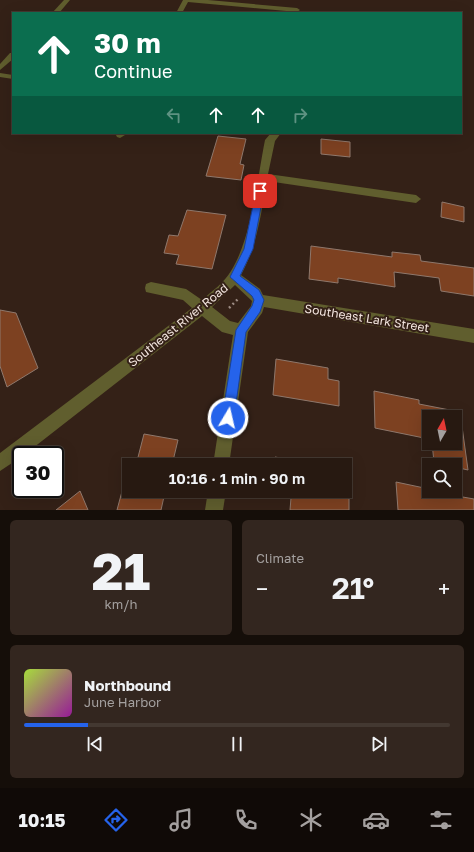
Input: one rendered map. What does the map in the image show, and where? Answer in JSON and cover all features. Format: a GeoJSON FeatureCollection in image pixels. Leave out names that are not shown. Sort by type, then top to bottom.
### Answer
{"type":"FeatureCollection","features":[{"type":"Feature","properties":{"kind":"street"},"geometry":{"type":"LineString","coordinates":[[56,12],[67,0]]}},
{"type":"Feature","properties":{"kind":"street"},"geometry":{"type":"LineString","coordinates":[[180,12],[186,0],[297,9]]}},
{"type":"Feature","properties":{"kind":"street"},"geometry":{"type":"LineString","coordinates":[[0,68],[12,56]]}},
{"type":"Feature","properties":{"kind":"street"},"geometry":{"type":"LineString","coordinates":[[0,75],[12,77]]}},
{"type":"Feature","properties":{"kind":"street","name":"Southeast River Road"},"geometry":{"type":"LineString","coordinates":[[0,463],[203,307],[220,293],[234,277],[248,249],[271,135]]}},
{"type":"Feature","properties":{"kind":"street"},"geometry":{"type":"LineString","coordinates":[[263,177],[416,199]]}},
{"type":"Feature","properties":{"kind":"street"},"geometry":{"type":"LineString","coordinates":[[222,458],[241,330],[257,309],[259,300],[256,293],[234,277]]}},
{"type":"Feature","properties":{"kind":"street"},"geometry":{"type":"LineString","coordinates":[[151,288],[186,295],[227,327],[241,330]]}},
{"type":"Feature","properties":{"kind":"street","name":"Southeast Lark Street"},"geometry":{"type":"LineString","coordinates":[[259,300],[474,336]]}},
{"type":"Feature","properties":{"kind":"street"},"geometry":{"type":"LineString","coordinates":[[214,510],[216,498]]}},
{"type":"Feature","properties":{"kind":"path"},"geometry":{"type":"LineString","coordinates":[[226,312],[239,298]]}},
{"type":"Feature","properties":{"kind":"building"},"geometry":{"type":"Polygon","coordinates":[[[218,136],[246,139],[240,164],[244,165],[241,180],[206,176],[218,136]]]}},
{"type":"Feature","properties":{"kind":"building"},"geometry":{"type":"Polygon","coordinates":[[[321,139],[350,142],[350,157],[321,154],[321,139]]]}},
{"type":"Feature","properties":{"kind":"building"},"geometry":{"type":"Polygon","coordinates":[[[442,202],[464,207],[464,222],[441,217],[442,202]]]}},
{"type":"Feature","properties":{"kind":"building"},"geometry":{"type":"Polygon","coordinates":[[[187,210],[226,215],[212,269],[176,264],[179,255],[164,253],[169,235],[178,236],[187,210]]]}},
{"type":"Feature","properties":{"kind":"building"},"geometry":{"type":"Polygon","coordinates":[[[311,246],[392,257],[392,252],[420,255],[421,261],[474,268],[474,296],[441,291],[439,278],[394,272],[395,287],[338,278],[338,283],[309,279],[311,246]]]}},
{"type":"Feature","properties":{"kind":"building"},"geometry":{"type":"Polygon","coordinates":[[[0,310],[16,313],[38,368],[7,387],[0,366],[0,310]]]}},
{"type":"Feature","properties":{"kind":"building"},"geometry":{"type":"Polygon","coordinates":[[[276,359],[328,368],[328,379],[339,381],[339,406],[273,395],[276,359]]]}},
{"type":"Feature","properties":{"kind":"building"},"geometry":{"type":"Polygon","coordinates":[[[374,391],[419,400],[419,404],[450,410],[422,410],[422,438],[375,428],[374,391]]]}},
{"type":"Feature","properties":{"kind":"building"},"geometry":{"type":"Polygon","coordinates":[[[462,426],[468,470],[462,469],[462,458],[434,458],[433,450],[462,450],[462,426]]]}},
{"type":"Feature","properties":{"kind":"building"},"geometry":{"type":"Polygon","coordinates":[[[144,434],[178,440],[174,458],[138,458],[144,434]]]}},
{"type":"Feature","properties":{"kind":"building"},"geometry":{"type":"Polygon","coordinates":[[[396,482],[422,488],[422,498],[462,497],[474,499],[474,510],[398,510],[396,482]]]}},
{"type":"Feature","properties":{"kind":"building"},"geometry":{"type":"Polygon","coordinates":[[[80,491],[88,510],[56,510],[80,491]]]}},
{"type":"Feature","properties":{"kind":"building"},"geometry":{"type":"Polygon","coordinates":[[[122,491],[122,498],[164,498],[161,510],[117,510],[122,491]]]}},
{"type":"Feature","properties":{"kind":"building"},"geometry":{"type":"Polygon","coordinates":[[[291,498],[349,498],[349,510],[290,510],[291,498]]]}},
{"type":"Feature","properties":{"kind":"route"},"geometry":{"type":"LineString","coordinates":[[228,418],[241,330],[248,323],[257,309],[259,300],[256,293],[234,277],[241,267],[248,249],[260,191]]}}]}
